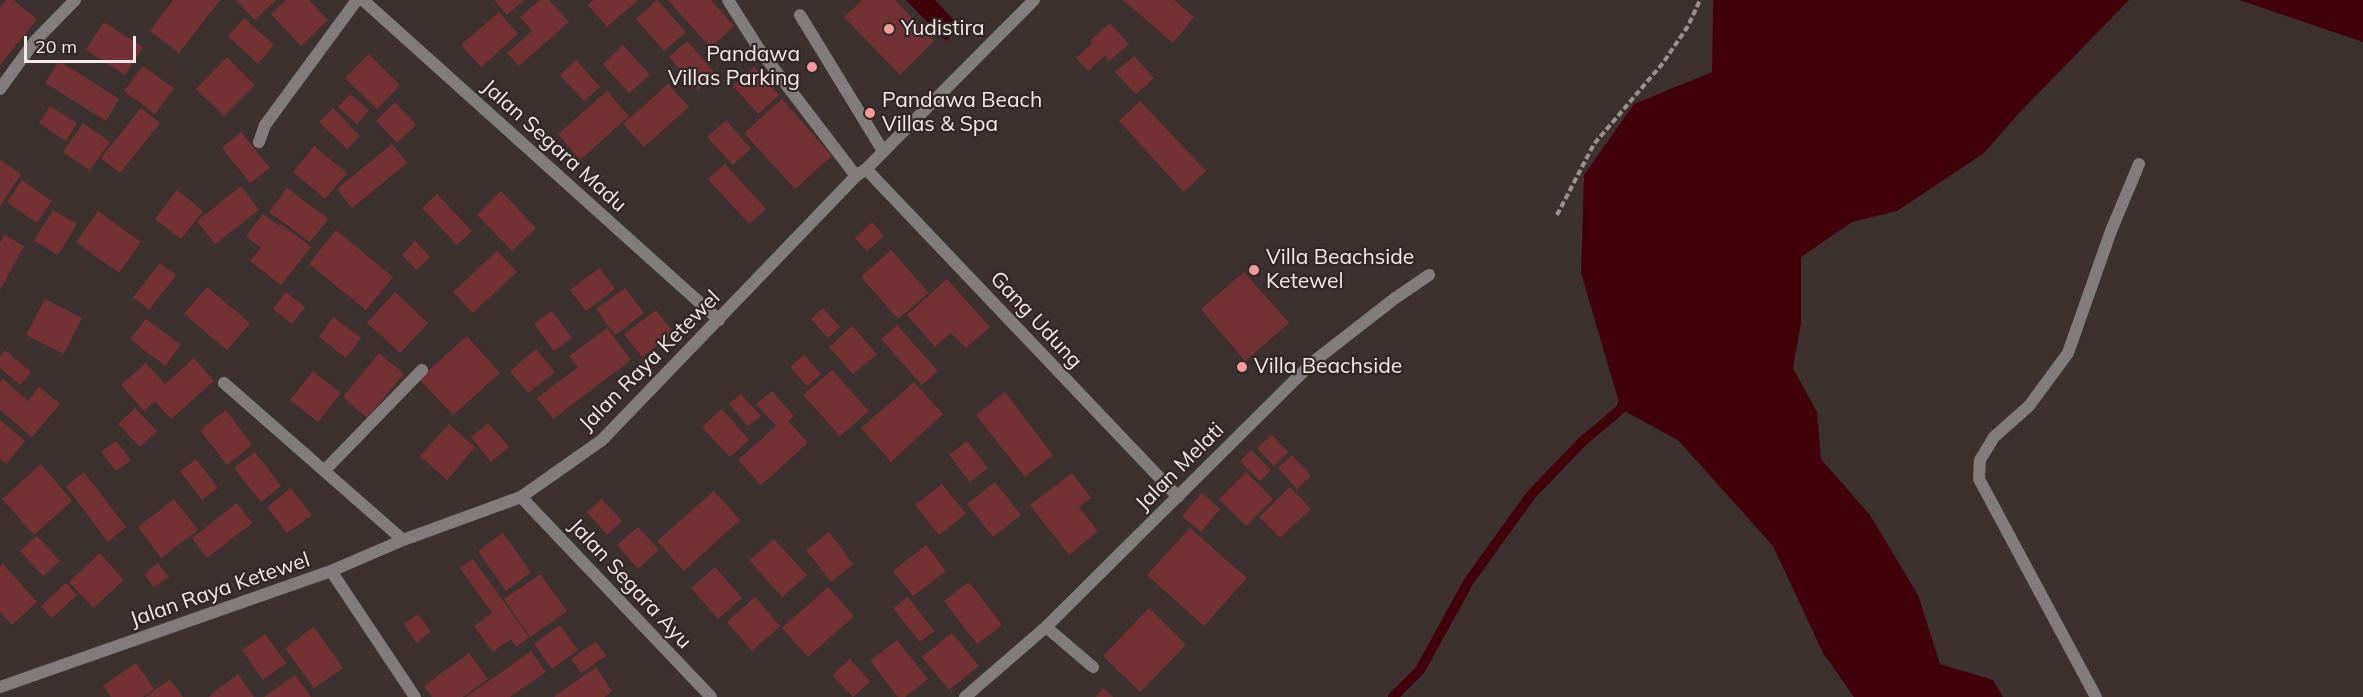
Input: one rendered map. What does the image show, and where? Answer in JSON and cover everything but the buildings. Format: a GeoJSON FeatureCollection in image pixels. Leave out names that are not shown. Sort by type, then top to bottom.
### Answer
{"type":"FeatureCollection","features":[{"type":"Feature","properties":{"kind":"street"},"geometry":{"type":"LineString","coordinates":[[0,89],[35,41],[75,0]]}},
{"type":"Feature","properties":{"kind":"street"},"geometry":{"type":"LineString","coordinates":[[259,142],[265,125],[357,0]]}},
{"type":"Feature","properties":{"kind":"street","name":"Jalan Segara Madu"},"geometry":{"type":"LineString","coordinates":[[363,0],[719,320]]}},
{"type":"Feature","properties":{"kind":"street","name":"Gang Udung"},"geometry":{"type":"LineString","coordinates":[[728,0],[759,49],[861,172],[1178,497]]}},
{"type":"Feature","properties":{"kind":"street","name":"Jalan Raya Ketewel"},"geometry":{"type":"LineString","coordinates":[[0,687],[332,571],[404,540],[521,497],[602,440],[861,172],[1034,0]]}},
{"type":"Feature","properties":{"kind":"street"},"geometry":{"type":"LineString","coordinates":[[801,15],[884,151]]}},
{"type":"Feature","properties":{"kind":"street"},"geometry":{"type":"LineString","coordinates":[[2096,697],[1979,478],[1980,460],[1994,437],[2029,406],[2068,353],[2110,231],[2139,164]]}},
{"type":"Feature","properties":{"kind":"street","name":"Jalan Melati"},"geometry":{"type":"LineString","coordinates":[[965,697],[1046,627],[1313,362],[1429,275]]}},
{"type":"Feature","properties":{"kind":"street"},"geometry":{"type":"LineString","coordinates":[[324,471],[422,370]]}},
{"type":"Feature","properties":{"kind":"street"},"geometry":{"type":"LineString","coordinates":[[224,383],[404,540]]}},
{"type":"Feature","properties":{"kind":"street","name":"Jalan Segara Ayu"},"geometry":{"type":"LineString","coordinates":[[521,497],[711,697]]}},
{"type":"Feature","properties":{"kind":"street"},"geometry":{"type":"LineString","coordinates":[[332,571],[415,697]]}},
{"type":"Feature","properties":{"kind":"street"},"geometry":{"type":"LineString","coordinates":[[1046,627],[1093,667]]}},
{"type":"Feature","properties":{"kind":"path"},"geometry":{"type":"LineString","coordinates":[[1557,215],[1594,144],[1663,63],[1688,26],[1700,0]]}},
{"type":"Feature","properties":{"kind":"shaded area"},"geometry":{"type":"Polygon","coordinates":[[[906,0],[935,0],[960,27],[946,41],[906,0]]]}},
{"type":"Feature","properties":{"kind":"shaded area"},"geometry":{"type":"Polygon","coordinates":[[[1713,0],[2129,0],[2020,112],[1984,153],[1897,211],[1852,222],[1801,257],[1801,323],[1793,368],[1817,412],[1821,459],[1870,515],[1918,595],[1940,664],[1993,680],[2003,697],[1854,697],[1823,653],[1773,546],[1679,441],[1621,409],[1581,273],[1584,175],[1634,104],[1712,72],[1713,0]]]}},
{"type":"Feature","properties":{"kind":"shaded area"},"geometry":{"type":"Polygon","coordinates":[[[2239,0],[2363,0],[2363,42],[2239,0]]]}},
{"type":"Feature","properties":{"kind":"waterway"},"geometry":{"type":"LineString","coordinates":[[1393,697],[1420,670],[1469,581],[1531,495],[1583,441],[1621,409],[1625,396]]}},
{"type":"Feature","properties":{"kind":"place","name":"Yudistira"},"geometry":{"type":"Point","coordinates":[889,29]}},
{"type":"Feature","properties":{"kind":"place","name":"Pandawa Villas Parking"},"geometry":{"type":"Point","coordinates":[812,67]}},
{"type":"Feature","properties":{"kind":"place","name":"Pandawa Beach Villas & Spa"},"geometry":{"type":"Point","coordinates":[870,113]}},
{"type":"Feature","properties":{"kind":"place","name":"Villa Beachside Ketewel"},"geometry":{"type":"Point","coordinates":[1254,270]}},
{"type":"Feature","properties":{"kind":"place","name":"Villa Beachside"},"geometry":{"type":"Point","coordinates":[1242,367]}}]}
